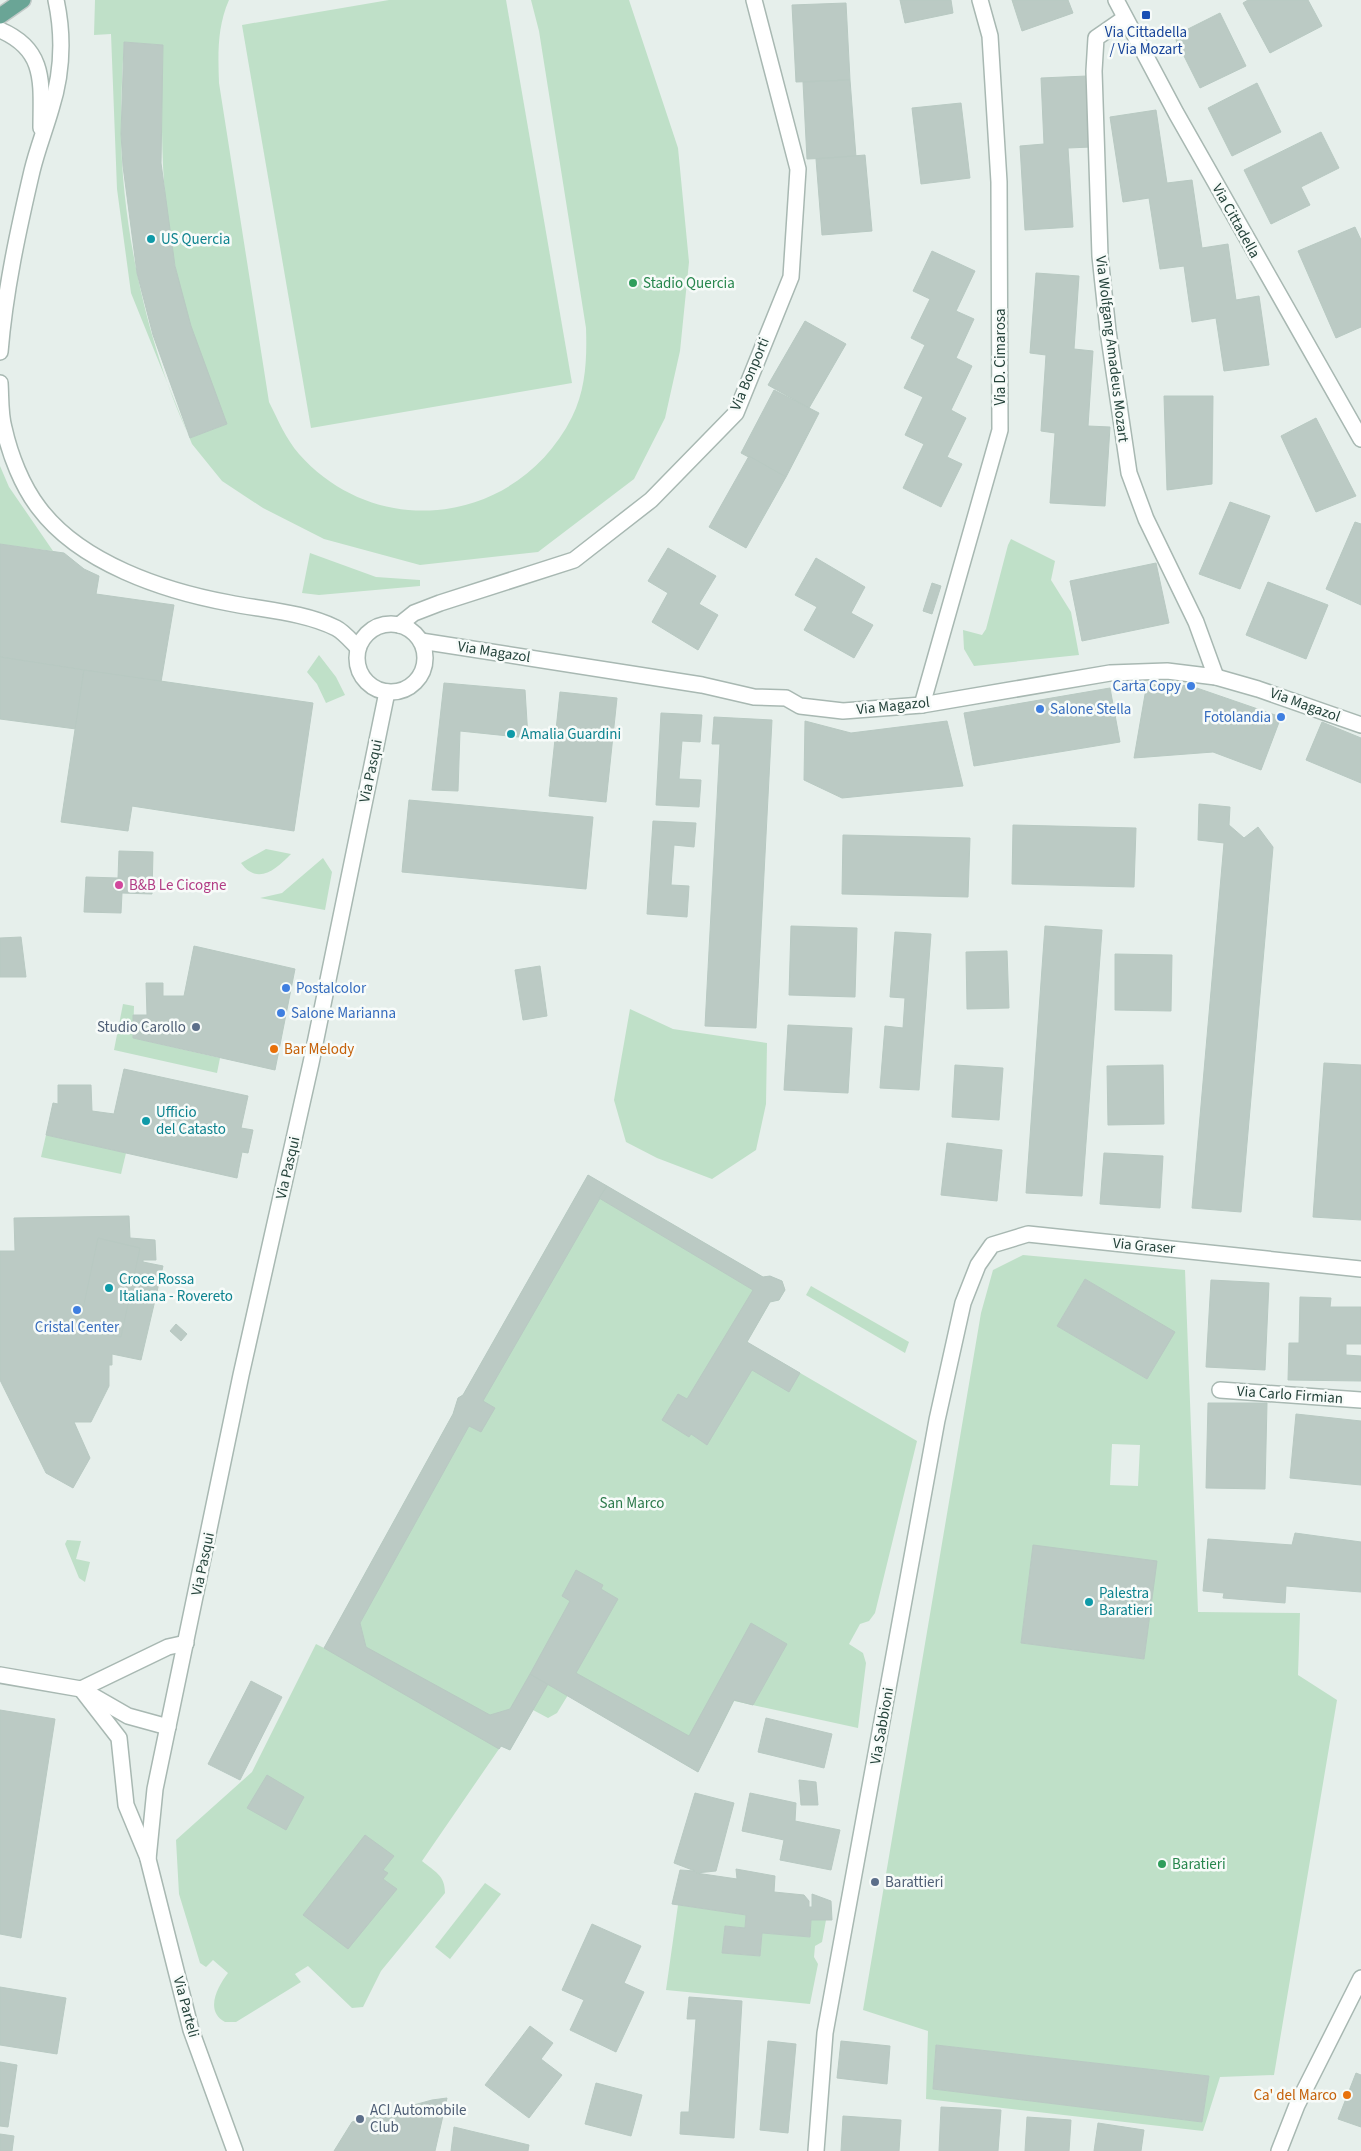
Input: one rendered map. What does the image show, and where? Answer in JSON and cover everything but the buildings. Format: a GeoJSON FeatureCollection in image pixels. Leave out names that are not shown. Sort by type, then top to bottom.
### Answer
{"type":"FeatureCollection","features":[{"type":"Feature","properties":{"kind":"main road"},"geometry":{"type":"LineString","coordinates":[[0,16],[23,0]]}},
{"type":"Feature","properties":{"kind":"street"},"geometry":{"type":"LineString","coordinates":[[0,352],[4,309],[41,137],[51,109],[62,47],[56,0]]}},
{"type":"Feature","properties":{"kind":"street","name":"Via Bonporti"},"geometry":{"type":"LineString","coordinates":[[399,625],[414,613],[440,603],[574,560],[651,500],[736,413],[791,277],[798,169],[754,0]]}},
{"type":"Feature","properties":{"kind":"street","name":"Via D. Cimarosa"},"geometry":{"type":"LineString","coordinates":[[922,705],[1000,430],[999,182],[990,36],[980,0]]}},
{"type":"Feature","properties":{"kind":"street","name":"Via Cittadella"},"geometry":{"type":"LineString","coordinates":[[1116,0],[1244,234],[1361,439]]}},
{"type":"Feature","properties":{"kind":"street","name":"Via Wolfgang Amadeus Mozart"},"geometry":{"type":"LineString","coordinates":[[1126,18],[1096,38],[1094,71],[1100,256],[1108,331],[1129,473],[1146,519],[1196,622],[1216,677]]}},
{"type":"Feature","properties":{"kind":"street"},"geometry":{"type":"LineString","coordinates":[[0,30],[12,35],[25,45],[37,61],[40,73],[41,137]]}},
{"type":"Feature","properties":{"kind":"street"},"geometry":{"type":"LineString","coordinates":[[0,383],[3,427],[21,476],[39,508],[70,538],[121,570],[155,585],[213,600],[306,618],[337,628],[358,648]]}},
{"type":"Feature","properties":{"kind":"street"},"geometry":{"type":"LineString","coordinates":[[386,624],[399,625],[412,630],[421,641],[425,655],[424,670],[415,683],[402,691],[387,692],[373,688],[362,677],[357,663],[358,648],[364,637],[374,628],[386,624]]}},
{"type":"Feature","properties":{"kind":"street","name":"Via Magazol"},"geometry":{"type":"LineString","coordinates":[[421,641],[702,686],[754,697],[786,698],[800,706],[843,711],[922,705],[1110,673],[1167,671],[1216,677],[1258,689],[1361,725]]}},
{"type":"Feature","properties":{"kind":"street","name":"Via Pasqui"},"geometry":{"type":"LineString","coordinates":[[186,1642],[241,1376],[311,1063],[387,692]]}},
{"type":"Feature","properties":{"kind":"street","name":"Via Graser"},"geometry":{"type":"LineString","coordinates":[[963,1302],[978,1265],[992,1245],[1028,1234],[1361,1269]]}},
{"type":"Feature","properties":{"kind":"street","name":"Via Sabbioni"},"geometry":{"type":"LineString","coordinates":[[816,2151],[825,2032],[937,1420],[963,1302]]}},
{"type":"Feature","properties":{"kind":"street","name":"Via Carlo Firmian"},"geometry":{"type":"LineString","coordinates":[[1220,1390],[1361,1400]]}},
{"type":"Feature","properties":{"kind":"street"},"geometry":{"type":"LineString","coordinates":[[81,1689],[168,1647],[186,1642]]}},
{"type":"Feature","properties":{"kind":"street","name":"Via Parteli"},"geometry":{"type":"LineString","coordinates":[[148,1859],[155,1789],[186,1642]]}},
{"type":"Feature","properties":{"kind":"street"},"geometry":{"type":"LineString","coordinates":[[0,1675],[81,1689],[128,1716],[168,1727]]}},
{"type":"Feature","properties":{"kind":"street","name":"Via Parteli"},"geometry":{"type":"LineString","coordinates":[[81,1689],[119,1738],[126,1806],[148,1859],[191,2030],[235,2151]]}},
{"type":"Feature","properties":{"kind":"street"},"geometry":{"type":"LineString","coordinates":[[1280,2151],[1297,2105],[1361,1978]]}},
{"type":"Feature","properties":{"kind":"green space","name":"Stadio Quercia"},"geometry":{"type":"Polygon","coordinates":[[[95,0],[229,0],[220,31],[219,83],[269,402],[294,448],[332,483],[368,501],[407,510],[446,509],[483,499],[518,480],[548,453],[572,417],[583,384],[586,362],[586,328],[539,31],[531,0],[629,0],[678,148],[689,262],[680,351],[665,418],[634,479],[538,552],[420,565],[324,539],[263,508],[222,481],[192,444],[183,422],[190,438],[227,424],[191,325],[179,285],[170,238],[163,156],[163,45],[124,42],[121,133],[126,209],[132,249],[150,329],[171,392],[131,293],[117,189],[111,34],[94,35],[95,0]]]}},
{"type":"Feature","properties":{"kind":"green space"},"geometry":{"type":"Polygon","coordinates":[[[389,0],[506,0],[572,383],[311,428],[242,25],[389,0]]]}},
{"type":"Feature","properties":{"kind":"green space"},"geometry":{"type":"Polygon","coordinates":[[[0,466],[9,487],[53,551],[0,544],[0,466]]]}},
{"type":"Feature","properties":{"kind":"green space"},"geometry":{"type":"Polygon","coordinates":[[[1011,539],[1055,561],[1051,580],[1071,612],[1079,655],[974,666],[964,649],[963,630],[982,635],[986,629],[1011,539]]]}},
{"type":"Feature","properties":{"kind":"green space"},"geometry":{"type":"Polygon","coordinates":[[[310,553],[376,577],[420,580],[420,586],[319,595],[302,593],[310,553]]]}},
{"type":"Feature","properties":{"kind":"green space"},"geometry":{"type":"Polygon","coordinates":[[[319,655],[336,677],[345,695],[326,703],[317,684],[307,672],[319,655]]]}},
{"type":"Feature","properties":{"kind":"green space"},"geometry":{"type":"Polygon","coordinates":[[[266,849],[291,854],[267,873],[254,873],[247,870],[241,863],[266,849]]]}},
{"type":"Feature","properties":{"kind":"green space"},"geometry":{"type":"Polygon","coordinates":[[[323,858],[332,872],[325,910],[260,898],[282,893],[323,858]]]}},
{"type":"Feature","properties":{"kind":"green space"},"geometry":{"type":"Polygon","coordinates":[[[123,1004],[134,1006],[133,1038],[220,1058],[217,1073],[114,1050],[123,1004]]]}},
{"type":"Feature","properties":{"kind":"green space"},"geometry":{"type":"Polygon","coordinates":[[[630,1009],[673,1029],[767,1043],[766,1104],[756,1150],[712,1179],[657,1158],[626,1142],[614,1100],[630,1009]]]}},
{"type":"Feature","properties":{"kind":"green space"},"geometry":{"type":"Polygon","coordinates":[[[46,1135],[126,1153],[121,1174],[41,1157],[46,1135]]]}},
{"type":"Feature","properties":{"kind":"green space","name":"San Marco"},"geometry":{"type":"Polygon","coordinates":[[[588,1175],[763,1277],[770,1276],[782,1281],[785,1290],[779,1300],[770,1302],[747,1342],[917,1441],[875,1613],[869,1621],[860,1624],[849,1644],[863,1653],[866,1663],[858,1728],[734,1701],[698,1772],[568,1695],[557,1713],[548,1718],[533,1710],[510,1750],[501,1746],[422,1861],[441,1878],[445,1887],[445,1893],[381,1971],[363,2007],[352,2008],[308,1966],[295,1974],[301,1982],[236,2022],[225,2022],[215,2012],[214,2005],[217,1991],[228,1973],[213,1960],[206,1967],[200,1963],[179,1894],[176,1840],[252,1772],[316,1644],[324,1648],[453,1414],[458,1398],[463,1395],[588,1175]]]}},
{"type":"Feature","properties":{"kind":"green space"},"geometry":{"type":"Polygon","coordinates":[[[1023,1255],[1185,1270],[1198,1612],[1300,1613],[1298,1675],[1337,1700],[1274,2075],[1220,2077],[1203,2131],[926,2099],[928,2031],[863,2010],[981,1313],[993,1270],[1023,1255]],[[1085,1279],[1057,1326],[1147,1379],[1174,1332],[1085,1279]],[[1112,1444],[1110,1485],[1138,1486],[1140,1445],[1112,1444]],[[1033,1546],[1021,1643],[1144,1659],[1156,1561],[1033,1546]],[[936,2045],[933,2089],[1202,2122],[1209,2076],[936,2045]]]}},
{"type":"Feature","properties":{"kind":"green space"},"geometry":{"type":"Polygon","coordinates":[[[811,1286],[909,1342],[905,1353],[806,1295],[811,1286]]]}},
{"type":"Feature","properties":{"kind":"green space"},"geometry":{"type":"Polygon","coordinates":[[[67,1540],[81,1541],[76,1559],[90,1562],[85,1582],[79,1578],[65,1544],[67,1540]]]}},
{"type":"Feature","properties":{"kind":"green space"},"geometry":{"type":"Polygon","coordinates":[[[485,1883],[501,1894],[450,1959],[435,1947],[485,1883]]]}},
{"type":"Feature","properties":{"kind":"green space"},"geometry":{"type":"Polygon","coordinates":[[[678,1905],[746,1915],[745,1928],[725,1926],[722,1953],[760,1956],[762,1933],[810,1937],[811,1920],[826,1920],[822,1942],[815,1946],[814,1957],[818,1964],[810,2004],[666,1990],[678,1905]]]}},
{"type":"Feature","properties":{"kind":"place","name":"Via Cittadella / Via Mozart"},"geometry":{"type":"Point","coordinates":[1146,15]}},
{"type":"Feature","properties":{"kind":"place","name":"US Quercia"},"geometry":{"type":"Point","coordinates":[151,239]}},
{"type":"Feature","properties":{"kind":"place","name":"Stadio Quercia"},"geometry":{"type":"Point","coordinates":[633,283]}},
{"type":"Feature","properties":{"kind":"place","name":"Carta Copy"},"geometry":{"type":"Point","coordinates":[1191,686]}},
{"type":"Feature","properties":{"kind":"place","name":"Salone Stella"},"geometry":{"type":"Point","coordinates":[1040,709]}},
{"type":"Feature","properties":{"kind":"place","name":"Fotolandia"},"geometry":{"type":"Point","coordinates":[1281,717]}},
{"type":"Feature","properties":{"kind":"place","name":"Amalia Guardini"},"geometry":{"type":"Point","coordinates":[511,734]}},
{"type":"Feature","properties":{"kind":"place","name":"B&B Le Cicogne"},"geometry":{"type":"Point","coordinates":[119,885]}},
{"type":"Feature","properties":{"kind":"place","name":"Postalcolor"},"geometry":{"type":"Point","coordinates":[286,988]}},
{"type":"Feature","properties":{"kind":"place","name":"Salone Marianna"},"geometry":{"type":"Point","coordinates":[281,1013]}},
{"type":"Feature","properties":{"kind":"place","name":"Studio Carollo"},"geometry":{"type":"Point","coordinates":[196,1027]}},
{"type":"Feature","properties":{"kind":"place","name":"Bar Melody"},"geometry":{"type":"Point","coordinates":[274,1049]}},
{"type":"Feature","properties":{"kind":"place","name":"Ufficio del Catasto"},"geometry":{"type":"Point","coordinates":[146,1121]}},
{"type":"Feature","properties":{"kind":"place","name":"Croce Rossa Italiana - Rovereto"},"geometry":{"type":"Point","coordinates":[109,1288]}},
{"type":"Feature","properties":{"kind":"place","name":"Cristal Center"},"geometry":{"type":"Point","coordinates":[77,1310]}},
{"type":"Feature","properties":{"kind":"place","name":"Palestra Baratieri"},"geometry":{"type":"Point","coordinates":[1089,1602]}},
{"type":"Feature","properties":{"kind":"place","name":"Baratieri"},"geometry":{"type":"Point","coordinates":[1162,1864]}},
{"type":"Feature","properties":{"kind":"place","name":"Barattieri"},"geometry":{"type":"Point","coordinates":[875,1882]}},
{"type":"Feature","properties":{"kind":"place","name":"Ca' del Marco"},"geometry":{"type":"Point","coordinates":[1347,2095]}},
{"type":"Feature","properties":{"kind":"place","name":"ACI Automobile Club"},"geometry":{"type":"Point","coordinates":[360,2119]}}]}
